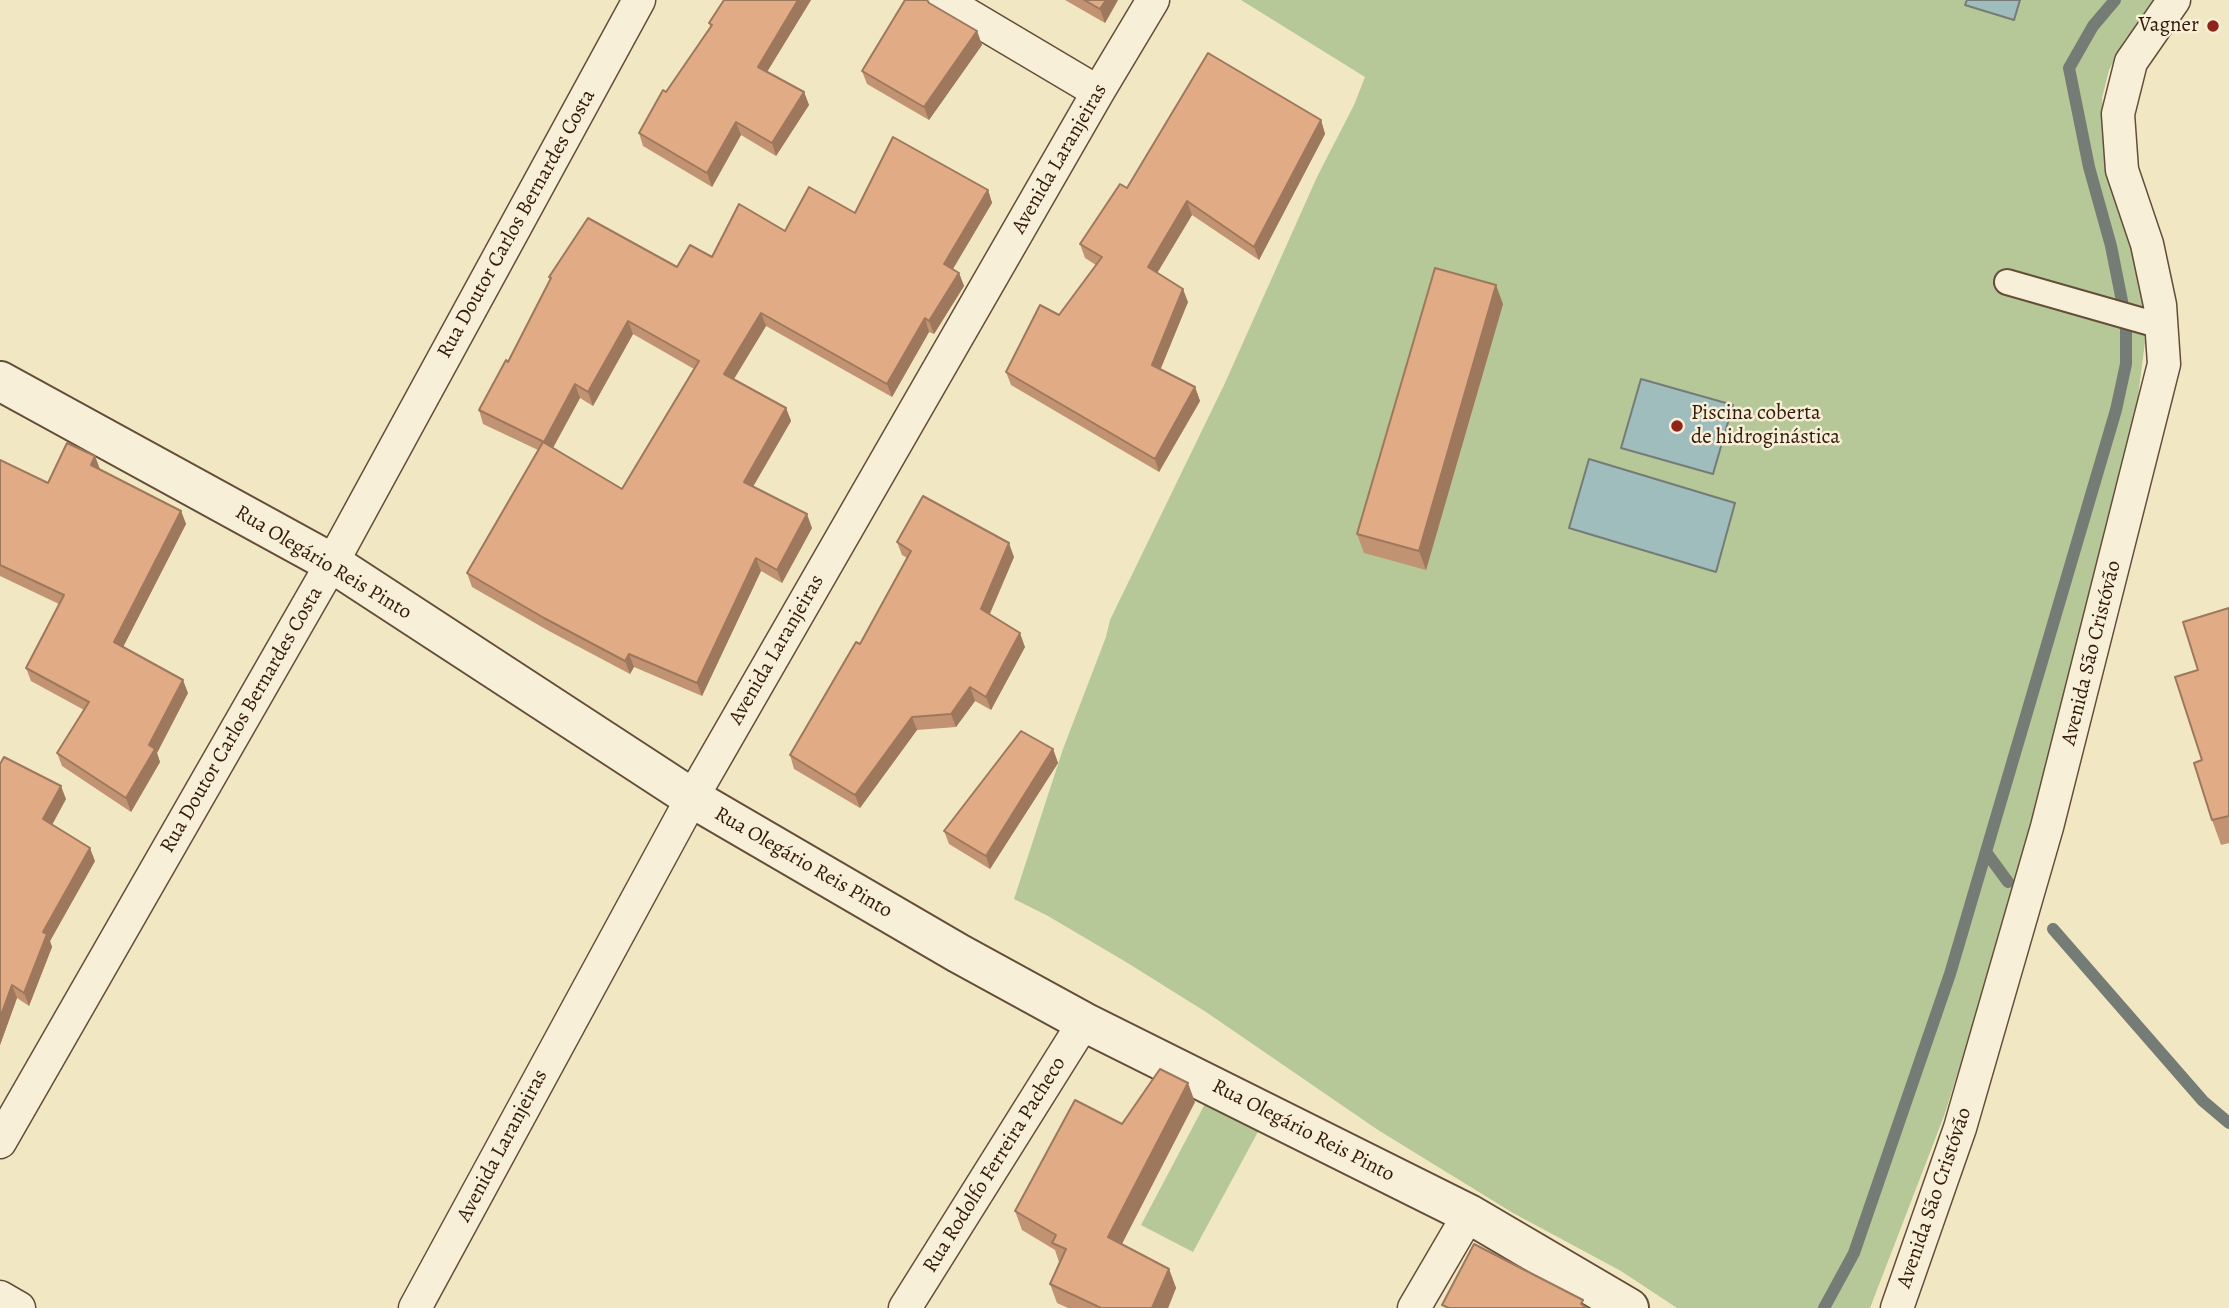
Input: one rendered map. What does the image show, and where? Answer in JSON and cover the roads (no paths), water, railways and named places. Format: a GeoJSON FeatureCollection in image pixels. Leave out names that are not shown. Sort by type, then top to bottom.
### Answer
{"type":"FeatureCollection","features":[{"type":"Feature","properties":{"kind":"street","name":"Rua Doutor Carlos Bernardes Costa"},"geometry":{"type":"LineString","coordinates":[[0,1142],[332,564],[639,0]]}},
{"type":"Feature","properties":{"kind":"street"},"geometry":{"type":"LineString","coordinates":[[943,0],[1098,92]]}},
{"type":"Feature","properties":{"kind":"street","name":"Avenida Laranjeiras"},"geometry":{"type":"LineString","coordinates":[[415,1308],[692,799],[1153,0]]}},
{"type":"Feature","properties":{"kind":"street","name":"Avenida São Cristóvão"},"geometry":{"type":"LineString","coordinates":[[1898,1308],[1960,1128],[2047,827],[2164,364],[2160,305],[2147,244],[2122,170],[2118,114],[2131,62],[2174,0]]}},
{"type":"Feature","properties":{"kind":"street"},"geometry":{"type":"LineString","coordinates":[[2007,282],[2161,326]]}},
{"type":"Feature","properties":{"kind":"street","name":"Rua Olegário Reis Pinto"},"geometry":{"type":"LineString","coordinates":[[0,381],[332,564],[692,799],[958,953],[1084,1022],[1469,1214],[1629,1308]]}},
{"type":"Feature","properties":{"kind":"street","name":"Rua Rodolfo Ferreira Pacheco"},"geometry":{"type":"LineString","coordinates":[[905,1308],[1084,1022]]}},
{"type":"Feature","properties":{"kind":"street"},"geometry":{"type":"LineString","coordinates":[[1414,1308],[1469,1214]]}},
{"type":"Feature","properties":{"kind":"street"},"geometry":{"type":"LineString","coordinates":[[0,1297],[19,1308]]}},
{"type":"Feature","properties":{"kind":"water"},"geometry":{"type":"Polygon","coordinates":[[[1967,0],[2020,0],[2014,20],[1965,5],[1967,0]]]}},
{"type":"Feature","properties":{"kind":"water","name":"Piscina coberta de hidroginástica"},"geometry":{"type":"Polygon","coordinates":[[[1641,379],[1733,405],[1713,474],[1621,448],[1641,379]]]}},
{"type":"Feature","properties":{"kind":"water"},"geometry":{"type":"Polygon","coordinates":[[[1589,459],[1735,503],[1716,572],[1569,528],[1589,459]]]}},
{"type":"Feature","properties":{"kind":"waterway"},"geometry":{"type":"LineString","coordinates":[[1824,1308],[1854,1253],[1950,974],[2116,410],[2126,364],[2126,321],[2111,246],[2089,167],[2069,68],[2093,26],[2115,0]]}},
{"type":"Feature","properties":{"kind":"waterway"},"geometry":{"type":"LineString","coordinates":[[1986,852],[2008,882]]}},
{"type":"Feature","properties":{"kind":"waterway"},"geometry":{"type":"LineString","coordinates":[[2053,929],[2203,1101],[2229,1123]]}},
{"type":"Feature","properties":{"kind":"place","name":"Vagner"},"geometry":{"type":"Point","coordinates":[2213,26]}},
{"type":"Feature","properties":{"kind":"place","name":"Piscina coberta de hidroginástica"},"geometry":{"type":"Point","coordinates":[1677,426]}}]}
